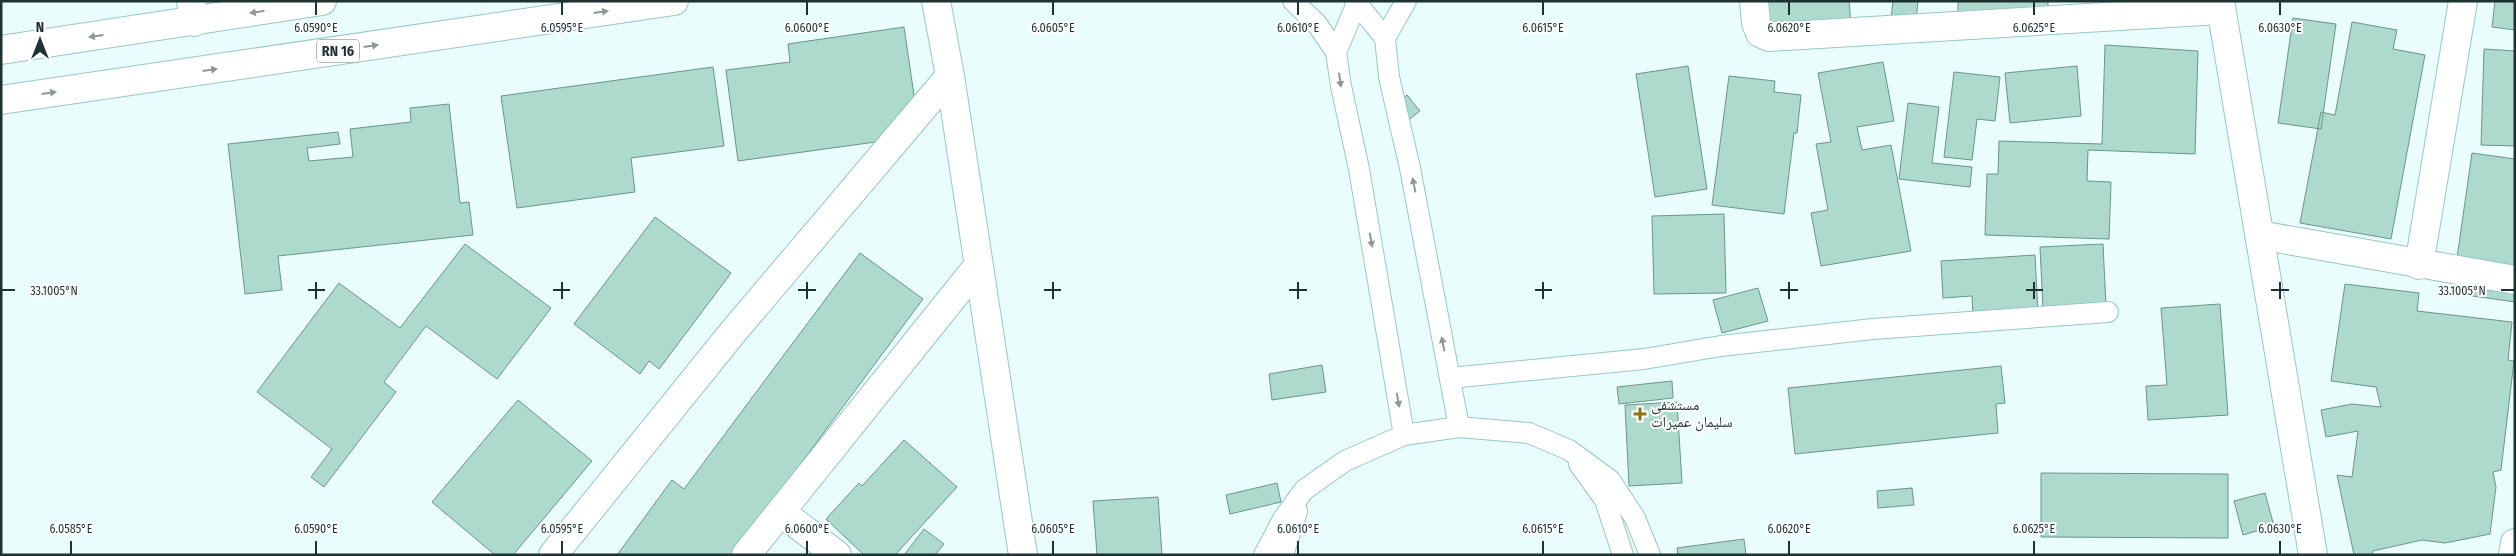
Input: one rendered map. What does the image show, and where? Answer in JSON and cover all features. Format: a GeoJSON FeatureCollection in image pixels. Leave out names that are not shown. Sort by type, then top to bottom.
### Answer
{"type":"FeatureCollection","features":[{"type":"Feature","properties":{"kind":"street"},"geometry":{"type":"LineString","coordinates":[[1,50],[192,12],[322,1]]}},
{"type":"Feature","properties":{"kind":"street","name":"RN 16"},"geometry":{"type":"LineString","coordinates":[[1,100],[674,1]]}},
{"type":"Feature","properties":{"kind":"street"},"geometry":{"type":"LineString","coordinates":[[936,1],[950,76],[1023,555]]}},
{"type":"Feature","properties":{"kind":"street"},"geometry":{"type":"LineString","coordinates":[[1754,1],[1756,23],[1760,33],[1769,37],[2221,6],[2313,555]]}},
{"type":"Feature","properties":{"kind":"street"},"geometry":{"type":"LineString","coordinates":[[2419,265],[2463,1]]}},
{"type":"Feature","properties":{"kind":"street"},"geometry":{"type":"LineString","coordinates":[[553,555],[732,332],[950,76]]}},
{"type":"Feature","properties":{"kind":"street"},"geometry":{"type":"LineString","coordinates":[[2259,236],[2515,280]]}},
{"type":"Feature","properties":{"kind":"street"},"geometry":{"type":"LineString","coordinates":[[746,555],[978,266]]}},
{"type":"Feature","properties":{"kind":"street"},"geometry":{"type":"LineString","coordinates":[[781,512],[837,555]]}},
{"type":"Feature","properties":{"kind":"street"},"geometry":{"type":"LineString","coordinates":[[2513,555],[2515,543]]}},
{"type":"Feature","properties":{"kind":"lane"},"geometry":{"type":"LineString","coordinates":[[1293,1],[1317,24],[1336,52],[1341,86],[1359,169],[1404,436]]}},
{"type":"Feature","properties":{"kind":"lane"},"geometry":{"type":"LineString","coordinates":[[1385,38],[1406,1]]}},
{"type":"Feature","properties":{"kind":"lane"},"geometry":{"type":"LineString","coordinates":[[1336,52],[1357,2],[1385,38],[1389,77],[1410,168],[1459,427]]}},
{"type":"Feature","properties":{"kind":"lane"},"geometry":{"type":"LineString","coordinates":[[1450,378],[1644,359],[1721,346],[1864,330],[2108,312]]}},
{"type":"Feature","properties":{"kind":"lane"},"geometry":{"type":"LineString","coordinates":[[1264,555],[1283,519],[1304,490],[1345,460],[1404,436],[1459,427],[1529,433],[1570,450],[1610,480],[1635,518],[1650,555]]}},
{"type":"Feature","properties":{"kind":"lane"},"geometry":{"type":"LineString","coordinates":[[1570,450],[1605,500],[1623,555]]}},
{"type":"Feature","properties":{"kind":"lane"},"geometry":{"type":"LineString","coordinates":[[1283,555],[1304,490]]}},
{"type":"Feature","properties":{"kind":"building"},"geometry":{"type":"Polygon","coordinates":[[[1763,1],[1849,1],[1852,38],[1767,45],[1763,1]]]}},
{"type":"Feature","properties":{"kind":"building"},"geometry":{"type":"Polygon","coordinates":[[[1893,1],[1918,1],[1916,21],[1891,18],[1893,1]]]}},
{"type":"Feature","properties":{"kind":"building"},"geometry":{"type":"Polygon","coordinates":[[[1958,1],[2048,1],[2048,21],[1958,21],[1958,1]]]}},
{"type":"Feature","properties":{"kind":"building"},"geometry":{"type":"Polygon","coordinates":[[[2495,1],[2515,1],[2515,30],[2492,27],[2495,1]]]}},
{"type":"Feature","properties":{"kind":"building"},"geometry":{"type":"Polygon","coordinates":[[[2293,18],[2336,24],[2321,129],[2278,123],[2293,18]]]}},
{"type":"Feature","properties":{"kind":"building"},"geometry":{"type":"Polygon","coordinates":[[[2352,22],[2397,30],[2393,49],[2425,55],[2391,239],[2300,223],[2321,112],[2335,115],[2352,22]]]}},
{"type":"Feature","properties":{"kind":"building"},"geometry":{"type":"Polygon","coordinates":[[[904,27],[919,129],[890,140],[738,161],[726,70],[790,62],[788,44],[904,27]]]}},
{"type":"Feature","properties":{"kind":"building"},"geometry":{"type":"Polygon","coordinates":[[[2105,45],[2198,51],[2195,154],[2088,150],[2087,181],[2111,182],[2109,239],[1985,235],[1987,174],[1998,174],[1999,141],[2102,144],[2105,45]]]}},
{"type":"Feature","properties":{"kind":"building"},"geometry":{"type":"Polygon","coordinates":[[[2484,49],[2515,51],[2515,146],[2481,145],[2484,49]]]}},
{"type":"Feature","properties":{"kind":"building"},"geometry":{"type":"Polygon","coordinates":[[[1883,62],[1894,121],[1857,127],[1862,150],[1891,145],[1911,251],[1821,266],[1811,213],[1828,210],[1816,144],[1831,142],[1818,73],[1883,62]]]}},
{"type":"Feature","properties":{"kind":"building"},"geometry":{"type":"Polygon","coordinates":[[[1688,66],[1707,189],[1655,197],[1636,74],[1688,66]]]}},
{"type":"Feature","properties":{"kind":"building"},"geometry":{"type":"Polygon","coordinates":[[[2077,66],[2081,116],[2010,123],[2005,73],[2077,66]]]}},
{"type":"Feature","properties":{"kind":"building"},"geometry":{"type":"Polygon","coordinates":[[[713,67],[724,146],[631,158],[635,192],[517,208],[501,96],[713,67]]]}},
{"type":"Feature","properties":{"kind":"building"},"geometry":{"type":"Polygon","coordinates":[[[1954,72],[2000,77],[1995,121],[1977,119],[1972,160],[1944,157],[1954,72]]]}},
{"type":"Feature","properties":{"kind":"building"},"geometry":{"type":"Polygon","coordinates":[[[1729,76],[1775,81],[1774,92],[1801,95],[1797,133],[1794,133],[1784,214],[1712,205],[1729,76]]]}},
{"type":"Feature","properties":{"kind":"building"},"geometry":{"type":"Polygon","coordinates":[[[1407,95],[1420,111],[1403,124],[1390,108],[1407,95]]]}},
{"type":"Feature","properties":{"kind":"building"},"geometry":{"type":"Polygon","coordinates":[[[1908,103],[1939,107],[1932,163],[1972,167],[1970,187],[1899,179],[1908,103]]]}},
{"type":"Feature","properties":{"kind":"building"},"geometry":{"type":"Polygon","coordinates":[[[449,104],[460,203],[469,202],[473,235],[278,256],[282,290],[245,294],[228,144],[338,132],[340,144],[307,148],[309,161],[353,157],[350,129],[411,122],[410,108],[449,104]]]}},
{"type":"Feature","properties":{"kind":"building"},"geometry":{"type":"Polygon","coordinates":[[[2472,153],[2515,159],[2515,302],[2452,293],[2472,153]]]}},
{"type":"Feature","properties":{"kind":"building"},"geometry":{"type":"Polygon","coordinates":[[[1724,214],[1726,293],[1654,294],[1652,216],[1724,214]]]}},
{"type":"Feature","properties":{"kind":"building"},"geometry":{"type":"Polygon","coordinates":[[[655,217],[731,273],[659,369],[649,361],[640,374],[574,324],[655,217]]]}},
{"type":"Feature","properties":{"kind":"building"},"geometry":{"type":"Polygon","coordinates":[[[465,244],[551,308],[497,379],[426,326],[384,382],[396,392],[324,487],[311,477],[332,449],[257,392],[339,283],[400,328],[465,244]]]}},
{"type":"Feature","properties":{"kind":"building"},"geometry":{"type":"Polygon","coordinates":[[[2103,244],[2106,306],[2043,310],[2040,247],[2103,244]]]}},
{"type":"Feature","properties":{"kind":"building"},"geometry":{"type":"Polygon","coordinates":[[[860,253],[923,299],[733,555],[617,555],[672,480],[684,489],[860,253]]]}},
{"type":"Feature","properties":{"kind":"building"},"geometry":{"type":"Polygon","coordinates":[[[2035,255],[2038,314],[1973,317],[1972,296],[1943,298],[1941,261],[2035,255]]]}},
{"type":"Feature","properties":{"kind":"building"},"geometry":{"type":"Polygon","coordinates":[[[2345,284],[2419,293],[2417,311],[2512,322],[2508,360],[2514,361],[2501,470],[2493,472],[2496,487],[2490,534],[2445,543],[2422,540],[2373,551],[2372,555],[2354,555],[2337,475],[2352,477],[2358,431],[2326,437],[2321,410],[2352,404],[2381,407],[2376,387],[2331,381],[2345,284]]]}},
{"type":"Feature","properties":{"kind":"building"},"geometry":{"type":"Polygon","coordinates":[[[1758,288],[1768,321],[1722,333],[1713,300],[1758,288]]]}},
{"type":"Feature","properties":{"kind":"building"},"geometry":{"type":"Polygon","coordinates":[[[2220,304],[2228,415],[2148,420],[2146,386],[2167,385],[2161,308],[2220,304]]]}},
{"type":"Feature","properties":{"kind":"building"},"geometry":{"type":"Polygon","coordinates":[[[1322,365],[1326,392],[1272,400],[1269,374],[1322,365]]]}},
{"type":"Feature","properties":{"kind":"building"},"geometry":{"type":"Polygon","coordinates":[[[2001,366],[2005,403],[1996,404],[1998,433],[1795,454],[1788,388],[2001,366]]]}},
{"type":"Feature","properties":{"kind":"building"},"geometry":{"type":"Polygon","coordinates":[[[1672,381],[1673,398],[1619,404],[1617,387],[1672,381]]]}},
{"type":"Feature","properties":{"kind":"building"},"geometry":{"type":"Polygon","coordinates":[[[518,400],[592,461],[513,555],[495,555],[432,502],[518,400]]]}},
{"type":"Feature","properties":{"kind":"building"},"geometry":{"type":"Polygon","coordinates":[[[1677,402],[1682,483],[1629,486],[1625,405],[1677,402]]]}},
{"type":"Feature","properties":{"kind":"building"},"geometry":{"type":"Polygon","coordinates":[[[904,440],[957,487],[895,555],[864,555],[826,519],[859,483],[862,486],[904,440]]]}},
{"type":"Feature","properties":{"kind":"building"},"geometry":{"type":"Polygon","coordinates":[[[2041,473],[2228,474],[2228,538],[2041,537],[2041,473]]]}},
{"type":"Feature","properties":{"kind":"building"},"geometry":{"type":"Polygon","coordinates":[[[1277,483],[1281,502],[1230,514],[1226,495],[1277,483]]]}},
{"type":"Feature","properties":{"kind":"building"},"geometry":{"type":"Polygon","coordinates":[[[1912,488],[1914,505],[1878,508],[1877,491],[1912,488]]]}},
{"type":"Feature","properties":{"kind":"building"},"geometry":{"type":"Polygon","coordinates":[[[2265,493],[2274,526],[2243,535],[2234,501],[2265,493]]]}},
{"type":"Feature","properties":{"kind":"building"},"geometry":{"type":"Polygon","coordinates":[[[1158,497],[1162,555],[1097,555],[1093,501],[1158,497]]]}},
{"type":"Feature","properties":{"kind":"building"},"geometry":{"type":"Polygon","coordinates":[[[924,529],[944,544],[935,555],[904,555],[924,529]]]}},
{"type":"Feature","properties":{"kind":"building"},"geometry":{"type":"Polygon","coordinates":[[[1744,539],[1746,555],[1678,555],[1677,548],[1744,539]]]}},
{"type":"Feature","properties":{"kind":"place","name":"مستشفى سليمان عميرات"},"geometry":{"type":"Point","coordinates":[1640,414]}}]}
